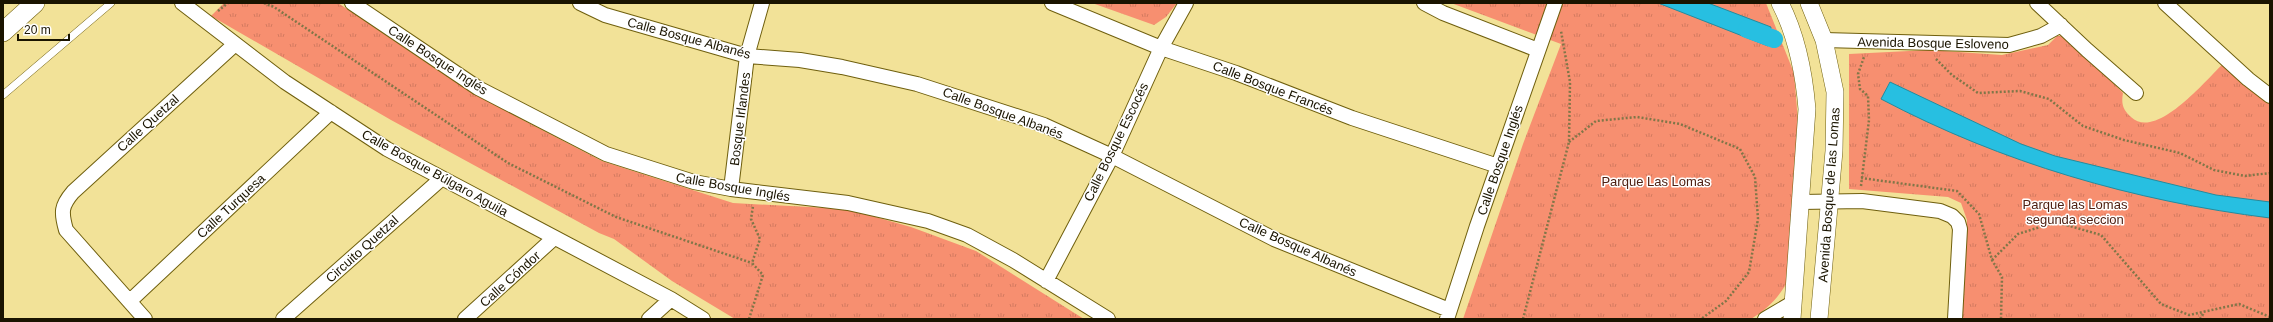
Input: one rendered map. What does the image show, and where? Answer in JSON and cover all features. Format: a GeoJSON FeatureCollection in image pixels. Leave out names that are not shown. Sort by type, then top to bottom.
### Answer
{"type":"FeatureCollection","features":[{"type":"Feature","properties":{"kind":"main road"},"geometry":{"type":"LineString","coordinates":[[3,32],[35,3]]}},
{"type":"Feature","properties":{"kind":"street","name":"Calle Bosque Búlgaro Aguila"},"geometry":{"type":"LineString","coordinates":[[182,3],[234,45],[285,82],[388,149],[441,179],[671,299],[703,319]]}},
{"type":"Feature","properties":{"kind":"street","name":"Calle Bosque Inglés"},"geometry":{"type":"LineString","coordinates":[[352,3],[478,88],[606,154],[694,182],[731,189],[848,203],[928,221],[967,235],[1013,260],[1108,319]]}},
{"type":"Feature","properties":{"kind":"street","name":"Calle Bosque Albanés"},"geometry":{"type":"LineString","coordinates":[[580,3],[605,15],[747,56],[800,60],[842,67],[917,84],[1044,125],[1112,156],[1274,239],[1448,314]]}},
{"type":"Feature","properties":{"kind":"street","name":"Bosque Irlandes"},"geometry":{"type":"LineString","coordinates":[[731,189],[747,56],[762,3]]}},
{"type":"Feature","properties":{"kind":"street","name":"Calle Bosque Francés"},"geometry":{"type":"LineString","coordinates":[[1052,3],[1161,48],[1236,73],[1352,118],[1498,166]]}},
{"type":"Feature","properties":{"kind":"street","name":"Calle Bosque Escocés"},"geometry":{"type":"LineString","coordinates":[[1046,281],[1112,156],[1161,48],[1186,3]]}},
{"type":"Feature","properties":{"kind":"street"},"geometry":{"type":"LineString","coordinates":[[1424,3],[1443,13],[1538,50]]}},
{"type":"Feature","properties":{"kind":"street","name":"Avenida Bosque de las Lomas"},"geometry":{"type":"LineString","coordinates":[[1780,3],[1788,19],[1804,76],[1807,109],[1792,319]]}},
{"type":"Feature","properties":{"kind":"street","name":"Avenida Bosque de las Lomas"},"geometry":{"type":"LineString","coordinates":[[1809,3],[1824,40],[1835,92],[1834,151],[1819,319]]}},
{"type":"Feature","properties":{"kind":"street"},"geometry":{"type":"LineString","coordinates":[[2037,3],[2136,93]]}},
{"type":"Feature","properties":{"kind":"street"},"geometry":{"type":"LineString","coordinates":[[2165,3],[2248,79],[2270,96]]}},
{"type":"Feature","properties":{"kind":"street","name":"Calle Bosque Inglés"},"geometry":{"type":"LineString","coordinates":[[1448,314],[1553,8]]}},
{"type":"Feature","properties":{"kind":"street","name":"Avenida Bosque Esloveno"},"geometry":{"type":"LineString","coordinates":[[1824,40],[2009,45],[2040,36],[2061,25]]}},
{"type":"Feature","properties":{"kind":"street","name":"Calle Quetzal"},"geometry":{"type":"LineString","coordinates":[[131,300],[66,230],[63,218],[64,203],[73,192],[234,45]]}},
{"type":"Feature","properties":{"kind":"street","name":"Calle Turquesa"},"geometry":{"type":"LineString","coordinates":[[131,300],[331,112]]}},
{"type":"Feature","properties":{"kind":"street","name":"Circuito Quetzal"},"geometry":{"type":"LineString","coordinates":[[284,319],[441,179]]}},
{"type":"Feature","properties":{"kind":"street"},"geometry":{"type":"LineString","coordinates":[[1801,202],[1862,201],[1940,211],[1952,216],[1958,222],[1960,229],[1955,319]]}},
{"type":"Feature","properties":{"kind":"street","name":"Calle Cóndor"},"geometry":{"type":"LineString","coordinates":[[465,319],[554,238]]}},
{"type":"Feature","properties":{"kind":"street"},"geometry":{"type":"LineString","coordinates":[[649,319],[671,299]]}},
{"type":"Feature","properties":{"kind":"street"},"geometry":{"type":"LineString","coordinates":[[131,300],[145,319]]}},
{"type":"Feature","properties":{"kind":"street"},"geometry":{"type":"LineString","coordinates":[[1765,319],[1794,302]]}},
{"type":"Feature","properties":{"kind":"lane"},"geometry":{"type":"LineString","coordinates":[[3,95],[111,3]]}},
{"type":"Feature","properties":{"kind":"path"},"geometry":{"type":"LineString","coordinates":[[265,3],[272,3]]}},
{"type":"Feature","properties":{"kind":"path"},"geometry":{"type":"LineString","coordinates":[[265,3],[274,7],[508,163],[616,218],[752,263],[763,275],[749,319]]}},
{"type":"Feature","properties":{"kind":"path"},"geometry":{"type":"LineString","coordinates":[[1523,319],[1569,142],[1570,82],[1563,34],[1553,8]]}},
{"type":"Feature","properties":{"kind":"path"},"geometry":{"type":"LineString","coordinates":[[1862,201],[1861,178],[1869,120],[1868,96],[1860,89],[1858,74],[1866,53]]}},
{"type":"Feature","properties":{"kind":"path"},"geometry":{"type":"LineString","coordinates":[[1933,56],[1952,75],[1978,93],[2020,91],[2049,99],[2083,126],[2124,140],[2180,153],[2214,170],[2245,176],[2270,173]]}},
{"type":"Feature","properties":{"kind":"path"},"geometry":{"type":"LineString","coordinates":[[1569,142],[1596,121],[1637,117],[1680,124],[1740,149],[1755,177],[1758,219],[1749,272],[1726,301],[1700,319]]}},
{"type":"Feature","properties":{"kind":"path"},"geometry":{"type":"LineString","coordinates":[[752,263],[760,239],[751,219],[755,192]]}},
{"type":"Feature","properties":{"kind":"path"},"geometry":{"type":"LineString","coordinates":[[1992,260],[2018,234],[2056,222],[2101,235],[2160,304],[2189,315],[2239,304],[2270,317]]}},
{"type":"Feature","properties":{"kind":"path"},"geometry":{"type":"LineString","coordinates":[[2200,319],[2204,312]]}},
{"type":"Feature","properties":{"kind":"green space"},"geometry":{"type":"Polygon","coordinates":[[[224,3],[338,3],[436,69],[519,118],[602,161],[733,203],[847,209],[911,227],[976,251],[1084,319],[735,319],[672,281],[614,239],[599,233],[391,120],[211,16],[224,3]]]}},
{"type":"Feature","properties":{"kind":"green space"},"geometry":{"type":"Polygon","coordinates":[[[1092,3],[1177,3],[1166,17],[1154,25],[1092,3]]]}},
{"type":"Feature","properties":{"kind":"green space","name":"Parque Las Lomas"},"geometry":{"type":"Polygon","coordinates":[[[1451,3],[1766,3],[1794,73],[1798,121],[1789,279],[1773,302],[1751,319],[1463,319],[1523,144],[1561,44],[1451,3]]]}},
{"type":"Feature","properties":{"kind":"green space","name":"Parque las Lomas segunda seccion"},"geometry":{"type":"Polygon","coordinates":[[[2057,36],[2067,36],[2123,93],[2122,100],[2126,112],[2131,117],[2142,122],[2154,121],[2168,114],[2182,104],[2196,92],[2227,60],[2270,96],[2270,319],[1961,319],[1967,220],[1961,203],[1948,197],[1849,189],[1849,54],[1929,50],[2002,55],[2048,45],[2057,36]]]}},
{"type":"Feature","properties":{"kind":"water"},"geometry":{"type":"Polygon","coordinates":[[[1658,3],[1708,3],[1771,27],[1768,46],[1658,3]]]}},
{"type":"Feature","properties":{"kind":"water"},"geometry":{"type":"Polygon","coordinates":[[[1890,82],[2021,144],[2055,156],[2216,195],[2270,202],[2270,218],[2219,211],[2119,190],[2021,160],[1927,122],[1881,99],[1890,82]]]}},
{"type":"Feature","properties":{"kind":"waterway"},"geometry":{"type":"LineString","coordinates":[[1747,29],[1774,39]]}}]}
